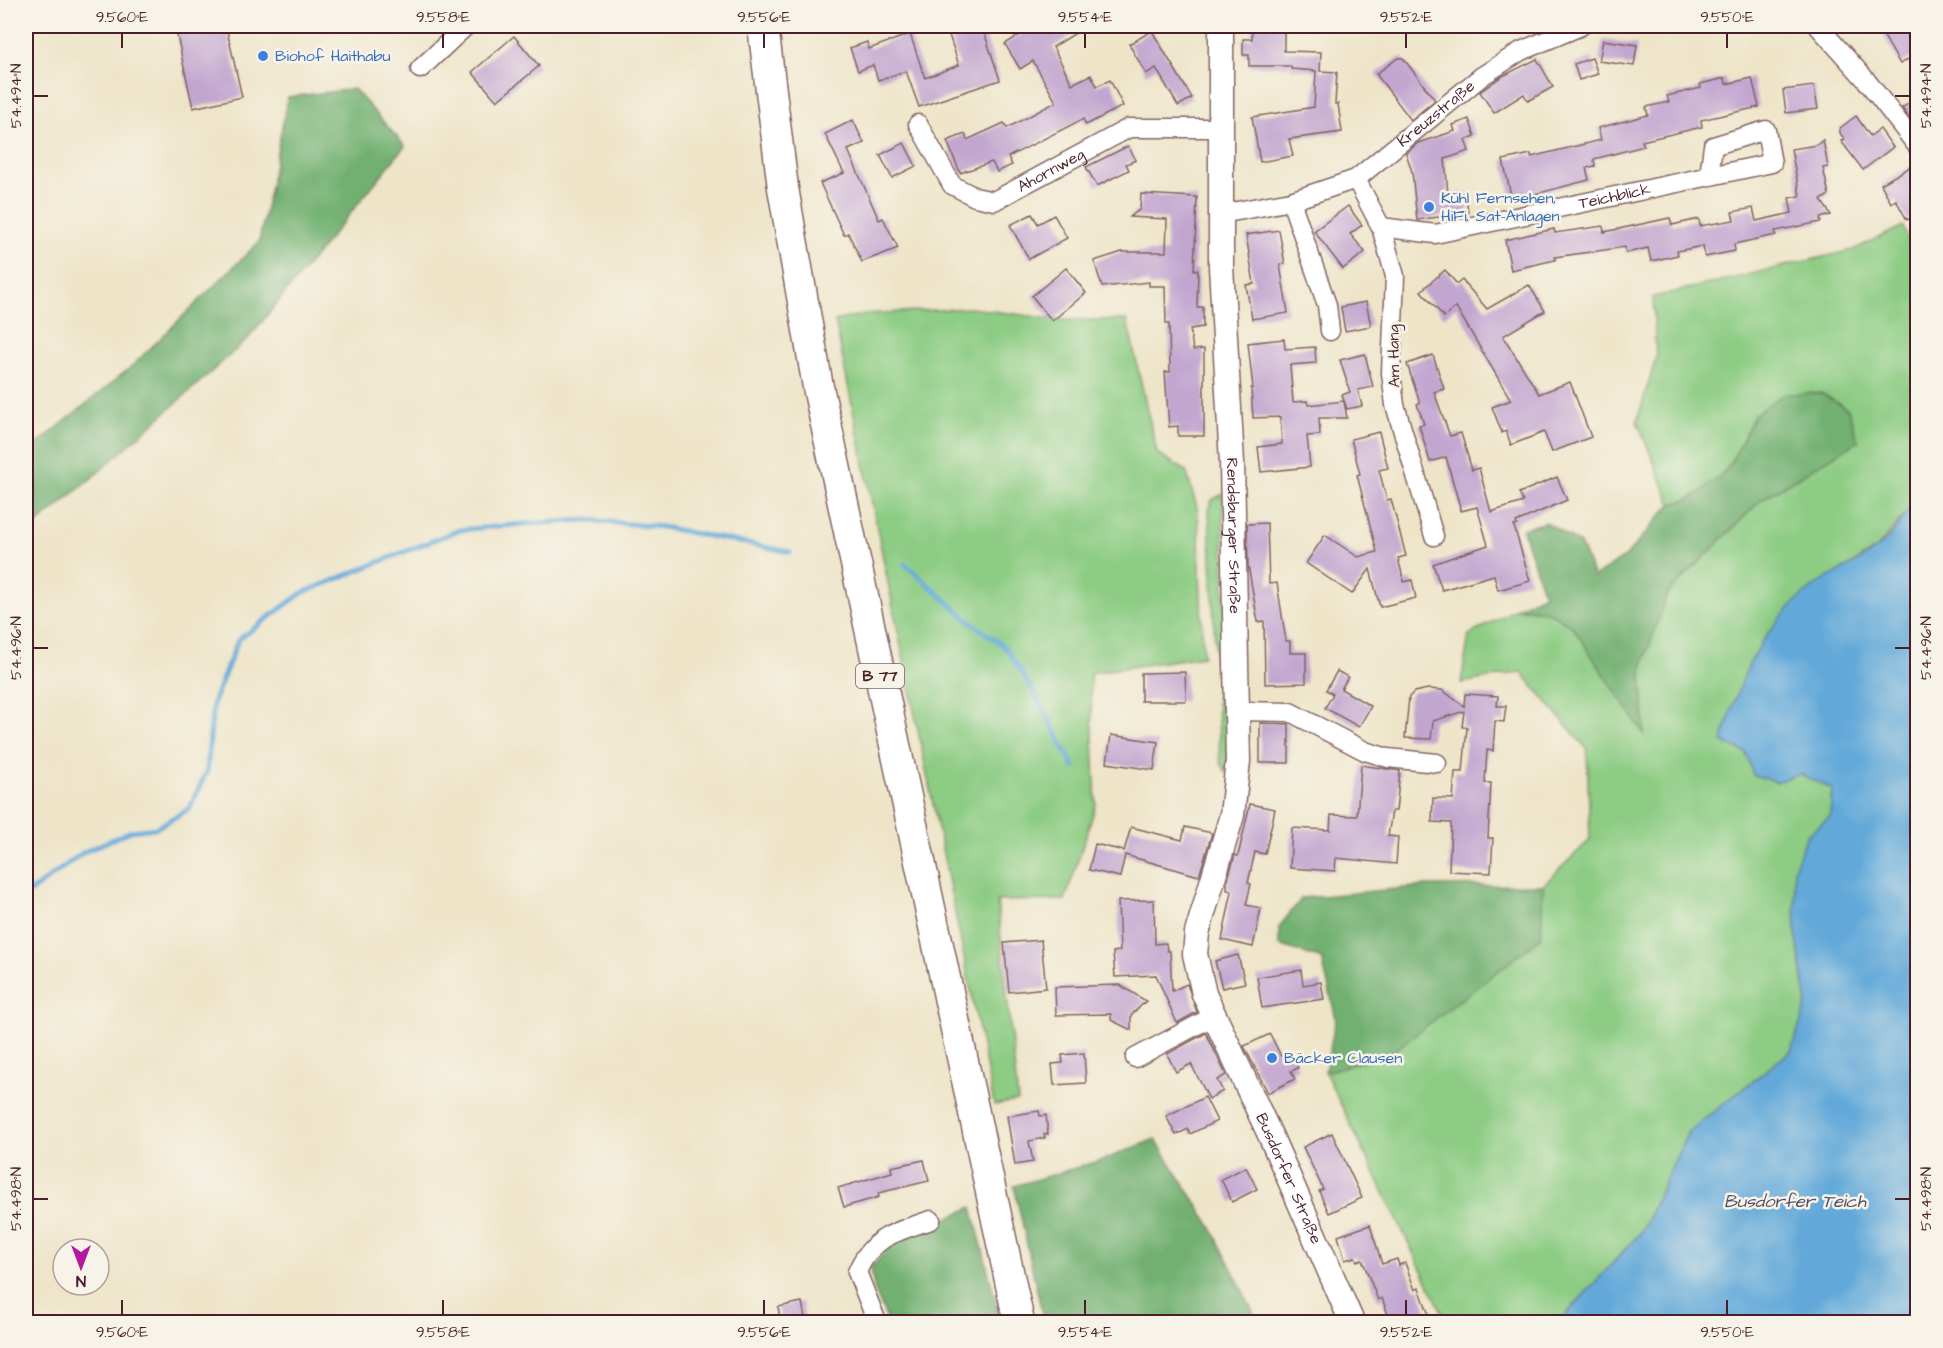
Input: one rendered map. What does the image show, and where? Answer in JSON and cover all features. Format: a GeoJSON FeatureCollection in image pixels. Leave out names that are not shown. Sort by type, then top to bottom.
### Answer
{"type":"FeatureCollection","features":[{"type":"Feature","properties":{"kind":"main road","name":"B 77"},"geometry":{"type":"LineString","coordinates":[[764,26],[783,188],[818,387],[1019,1323]]}},
{"type":"Feature","properties":{"kind":"street"},"geometry":{"type":"LineString","coordinates":[[420,69],[466,26]]}},
{"type":"Feature","properties":{"kind":"street","name":"Rendsburger Straße"},"geometry":{"type":"LineString","coordinates":[[1219,1025],[1198,972],[1197,933],[1232,815],[1238,761],[1232,463],[1221,214],[1221,26]]}},
{"type":"Feature","properties":{"kind":"street","name":"Kreuzstraße"},"geometry":{"type":"LineString","coordinates":[[1221,214],[1291,201],[1356,179],[1482,76],[1521,51],[1581,26]]}},
{"type":"Feature","properties":{"kind":"street"},"geometry":{"type":"LineString","coordinates":[[1818,26],[1866,80],[1917,147]]}},
{"type":"Feature","properties":{"kind":"street","name":"Ahornweg"},"geometry":{"type":"LineString","coordinates":[[918,124],[952,185],[975,197],[994,201],[1130,128],[1220,128]]}},
{"type":"Feature","properties":{"kind":"street","name":"Teichblick"},"geometry":{"type":"LineString","coordinates":[[1381,227],[1435,234],[1709,176]]}},
{"type":"Feature","properties":{"kind":"street","name":"Am Hang"},"geometry":{"type":"LineString","coordinates":[[1356,179],[1381,227],[1395,276],[1391,373],[1395,405],[1434,536]]}},
{"type":"Feature","properties":{"kind":"street"},"geometry":{"type":"LineString","coordinates":[[1291,201],[1327,305],[1330,331]]}},
{"type":"Feature","properties":{"kind":"street"},"geometry":{"type":"LineString","coordinates":[[1237,711],[1290,712],[1365,751],[1388,758],[1437,763]]}},
{"type":"Feature","properties":{"kind":"street"},"geometry":{"type":"LineString","coordinates":[[1135,1058],[1219,1025]]}},
{"type":"Feature","properties":{"kind":"street","name":"Busdorfer Straße"},"geometry":{"type":"LineString","coordinates":[[1219,1025],[1352,1323]]}},
{"type":"Feature","properties":{"kind":"street"},"geometry":{"type":"LineString","coordinates":[[877,1323],[857,1272],[864,1254],[884,1236],[931,1220]]}},
{"type":"Feature","properties":{"kind":"green space"},"geometry":{"type":"Polygon","coordinates":[[[354,89],[405,146],[247,340],[93,477],[26,533],[26,453],[131,367],[259,242],[288,97],[354,89]]]}},
{"type":"Feature","properties":{"kind":"green space"},"geometry":{"type":"Polygon","coordinates":[[[1903,226],[1918,269],[1917,494],[1910,509],[1877,548],[1809,591],[1722,742],[1746,753],[1776,782],[1800,774],[1832,788],[1830,817],[1807,835],[1796,932],[1807,1004],[1791,1051],[1688,1132],[1642,1231],[1559,1322],[1447,1322],[1325,1072],[1391,1053],[1542,897],[1543,885],[1590,840],[1587,749],[1521,672],[1461,683],[1469,635],[1517,608],[1547,611],[1572,626],[1644,733],[1642,667],[1667,594],[1762,499],[1858,441],[1755,414],[1733,458],[1714,482],[1688,499],[1671,504],[1637,421],[1656,358],[1653,297],[1853,250],[1903,226]]]}},
{"type":"Feature","properties":{"kind":"green space"},"geometry":{"type":"Polygon","coordinates":[[[971,308],[1058,320],[1127,320],[1157,453],[1186,471],[1198,511],[1203,656],[1090,673],[1096,805],[1065,900],[997,901],[1018,1101],[994,1105],[835,321],[865,314],[971,308]]]}},
{"type":"Feature","properties":{"kind":"green space"},"geometry":{"type":"Polygon","coordinates":[[[1821,393],[1848,409],[1858,441],[1762,499],[1667,594],[1642,667],[1644,734],[1572,626],[1547,611],[1517,608],[1544,594],[1522,529],[1546,522],[1580,544],[1594,577],[1626,556],[1671,504],[1692,499],[1728,469],[1755,414],[1784,394],[1821,393]]]}},
{"type":"Feature","properties":{"kind":"green space"},"geometry":{"type":"Polygon","coordinates":[[[1223,494],[1227,774],[1220,761],[1209,510],[1212,500],[1223,494]]]}},
{"type":"Feature","properties":{"kind":"green space"},"geometry":{"type":"Polygon","coordinates":[[[1543,885],[1541,938],[1391,1053],[1325,1072],[1336,1019],[1322,959],[1279,945],[1279,927],[1302,898],[1426,886],[1543,885]]]}},
{"type":"Feature","properties":{"kind":"green space"},"geometry":{"type":"Polygon","coordinates":[[[1155,1139],[1211,1226],[1258,1322],[1044,1322],[1014,1186],[1106,1159],[1155,1139]]]}},
{"type":"Feature","properties":{"kind":"green space"},"geometry":{"type":"Polygon","coordinates":[[[972,1207],[1001,1322],[888,1322],[874,1288],[871,1267],[895,1242],[972,1207]]]}},
{"type":"Feature","properties":{"kind":"water","name":"Busdorfer Teich"},"geometry":{"type":"Polygon","coordinates":[[[1917,494],[1917,1322],[1559,1322],[1642,1231],[1688,1132],[1791,1051],[1807,1004],[1796,932],[1794,869],[1807,835],[1830,817],[1832,789],[1800,774],[1776,782],[1753,775],[1746,753],[1722,742],[1743,678],[1763,640],[1776,622],[1809,590],[1868,555],[1882,544],[1900,523],[1917,494]]]}},
{"type":"Feature","properties":{"kind":"building"},"geometry":{"type":"Polygon","coordinates":[[[175,26],[226,26],[242,97],[193,108],[175,26]]]}},
{"type":"Feature","properties":{"kind":"building"},"geometry":{"type":"Polygon","coordinates":[[[957,26],[982,26],[1000,80],[919,107],[906,71],[878,80],[873,65],[858,71],[850,48],[867,42],[869,49],[910,34],[925,78],[959,65],[947,29],[957,26]]]}},
{"type":"Feature","properties":{"kind":"building"},"geometry":{"type":"Polygon","coordinates":[[[1034,26],[1087,26],[1053,47],[1072,84],[1091,75],[1097,86],[1110,80],[1123,106],[1086,125],[1083,119],[1008,157],[1012,165],[997,172],[992,162],[960,173],[947,141],[965,134],[967,140],[1004,123],[1007,128],[1056,102],[1033,61],[1020,69],[1005,44],[1034,26]]]}},
{"type":"Feature","properties":{"kind":"building"},"geometry":{"type":"Polygon","coordinates":[[[1252,26],[1284,26],[1284,51],[1321,52],[1320,71],[1337,72],[1335,104],[1338,104],[1342,132],[1289,139],[1293,156],[1260,162],[1252,117],[1314,107],[1316,71],[1291,69],[1291,66],[1249,66],[1249,55],[1243,55],[1243,39],[1252,39],[1252,26]]]}},
{"type":"Feature","properties":{"kind":"building"},"geometry":{"type":"Polygon","coordinates":[[[1891,26],[1911,26],[1917,38],[1917,54],[1900,64],[1881,31],[1891,26]]]}},
{"type":"Feature","properties":{"kind":"building"},"geometry":{"type":"Polygon","coordinates":[[[1152,31],[1192,98],[1178,106],[1156,68],[1146,74],[1129,44],[1152,31]]]}},
{"type":"Feature","properties":{"kind":"building"},"geometry":{"type":"Polygon","coordinates":[[[514,36],[539,66],[497,101],[472,72],[514,36]]]}},
{"type":"Feature","properties":{"kind":"building"},"geometry":{"type":"Polygon","coordinates":[[[1603,40],[1637,45],[1634,66],[1599,61],[1603,40]]]}},
{"type":"Feature","properties":{"kind":"building"},"geometry":{"type":"Polygon","coordinates":[[[1398,58],[1403,58],[1435,100],[1411,120],[1376,74],[1398,58]]]}},
{"type":"Feature","properties":{"kind":"building"},"geometry":{"type":"Polygon","coordinates":[[[1592,58],[1598,74],[1579,80],[1574,64],[1592,58]]]}},
{"type":"Feature","properties":{"kind":"building"},"geometry":{"type":"Polygon","coordinates":[[[1537,59],[1553,87],[1528,101],[1524,94],[1494,113],[1480,92],[1501,77],[1537,59]]]}},
{"type":"Feature","properties":{"kind":"building"},"geometry":{"type":"Polygon","coordinates":[[[1725,78],[1726,84],[1752,78],[1759,107],[1701,120],[1702,127],[1642,141],[1644,146],[1594,159],[1595,166],[1586,168],[1589,180],[1512,200],[1503,160],[1531,154],[1531,157],[1601,140],[1598,128],[1648,115],[1646,107],[1669,102],[1667,96],[1701,88],[1700,84],[1725,78]]]}},
{"type":"Feature","properties":{"kind":"building"},"geometry":{"type":"Polygon","coordinates":[[[1814,86],[1818,109],[1786,113],[1783,90],[1814,86]]]}},
{"type":"Feature","properties":{"kind":"building"},"geometry":{"type":"Polygon","coordinates":[[[1917,98],[1917,128],[1902,108],[1917,98]]]}},
{"type":"Feature","properties":{"kind":"building"},"geometry":{"type":"Polygon","coordinates":[[[1856,116],[1870,136],[1880,129],[1893,147],[1863,170],[1841,141],[1845,140],[1840,133],[1840,128],[1856,116]]]}},
{"type":"Feature","properties":{"kind":"building"},"geometry":{"type":"Polygon","coordinates":[[[1469,119],[1475,136],[1465,140],[1469,151],[1445,159],[1448,194],[1466,193],[1468,213],[1417,220],[1412,172],[1406,153],[1418,143],[1455,131],[1453,125],[1469,119]]]}},
{"type":"Feature","properties":{"kind":"building"},"geometry":{"type":"Polygon","coordinates":[[[853,120],[864,143],[848,150],[879,220],[883,218],[898,248],[862,262],[848,233],[844,235],[820,183],[844,173],[825,134],[853,120]]]}},
{"type":"Feature","properties":{"kind":"building"},"geometry":{"type":"Polygon","coordinates":[[[1823,140],[1828,167],[1823,168],[1829,195],[1821,200],[1831,215],[1820,218],[1821,222],[1775,231],[1776,235],[1734,244],[1735,251],[1705,257],[1703,246],[1677,251],[1678,255],[1651,261],[1648,248],[1626,253],[1625,247],[1555,257],[1555,260],[1511,270],[1505,240],[1554,229],[1555,233],[1603,226],[1604,232],[1670,218],[1672,225],[1699,219],[1700,226],[1734,220],[1732,212],[1753,208],[1756,221],[1792,213],[1789,198],[1800,196],[1791,149],[1817,145],[1823,140]]]}},
{"type":"Feature","properties":{"kind":"building"},"geometry":{"type":"Polygon","coordinates":[[[904,143],[916,166],[892,178],[880,155],[904,143]]]}},
{"type":"Feature","properties":{"kind":"building"},"geometry":{"type":"Polygon","coordinates":[[[1128,146],[1136,160],[1126,164],[1129,170],[1097,186],[1086,167],[1128,146]]]}},
{"type":"Feature","properties":{"kind":"building"},"geometry":{"type":"Polygon","coordinates":[[[1917,163],[1917,187],[1913,190],[1917,198],[1917,214],[1907,220],[1896,200],[1891,203],[1881,184],[1917,163]]]}},
{"type":"Feature","properties":{"kind":"building"},"geometry":{"type":"Polygon","coordinates":[[[1141,194],[1197,197],[1194,270],[1198,270],[1197,307],[1203,307],[1203,327],[1190,329],[1193,350],[1204,349],[1204,436],[1178,436],[1178,426],[1169,427],[1165,372],[1170,372],[1169,324],[1166,324],[1165,286],[1149,286],[1149,282],[1102,287],[1094,261],[1122,252],[1166,252],[1167,219],[1130,217],[1140,209],[1141,194]]]}},
{"type":"Feature","properties":{"kind":"building"},"geometry":{"type":"Polygon","coordinates":[[[1348,206],[1362,225],[1350,234],[1365,252],[1343,269],[1314,231],[1348,206]]]}},
{"type":"Feature","properties":{"kind":"building"},"geometry":{"type":"Polygon","coordinates":[[[1032,214],[1038,224],[1054,215],[1067,238],[1029,259],[1010,225],[1032,214]]]}},
{"type":"Feature","properties":{"kind":"building"},"geometry":{"type":"Polygon","coordinates":[[[1279,230],[1285,264],[1280,265],[1288,313],[1252,319],[1246,285],[1254,284],[1246,235],[1279,230]]]}},
{"type":"Feature","properties":{"kind":"building"},"geometry":{"type":"Polygon","coordinates":[[[1066,268],[1086,293],[1052,321],[1032,296],[1066,268]]]}},
{"type":"Feature","properties":{"kind":"building"},"geometry":{"type":"Polygon","coordinates":[[[1445,270],[1457,284],[1462,280],[1487,309],[1529,285],[1545,311],[1503,336],[1539,394],[1570,382],[1591,437],[1552,452],[1544,432],[1511,445],[1506,431],[1502,433],[1492,407],[1511,400],[1456,307],[1444,317],[1421,291],[1445,270]]]}},
{"type":"Feature","properties":{"kind":"building"},"geometry":{"type":"Polygon","coordinates":[[[1366,302],[1371,326],[1345,331],[1341,307],[1366,302]]]}},
{"type":"Feature","properties":{"kind":"building"},"geometry":{"type":"Polygon","coordinates":[[[1284,339],[1285,349],[1315,347],[1316,363],[1290,365],[1293,402],[1307,401],[1308,405],[1344,401],[1347,418],[1319,418],[1320,435],[1307,436],[1310,467],[1261,472],[1258,447],[1282,444],[1280,417],[1253,418],[1251,388],[1253,388],[1248,343],[1284,339]]]}},
{"type":"Feature","properties":{"kind":"building"},"geometry":{"type":"Polygon","coordinates":[[[1365,354],[1373,387],[1358,390],[1362,406],[1347,409],[1342,395],[1350,392],[1340,360],[1365,354]]]}},
{"type":"Feature","properties":{"kind":"building"},"geometry":{"type":"Polygon","coordinates":[[[1433,355],[1444,389],[1434,392],[1450,436],[1461,433],[1472,470],[1479,468],[1491,512],[1523,502],[1519,493],[1557,477],[1567,500],[1516,522],[1517,525],[1514,526],[1530,581],[1498,590],[1494,575],[1442,590],[1433,564],[1488,545],[1477,507],[1461,511],[1446,457],[1430,462],[1419,425],[1424,424],[1417,404],[1420,403],[1407,364],[1433,355]]]}},
{"type":"Feature","properties":{"kind":"building"},"geometry":{"type":"Polygon","coordinates":[[[1379,432],[1388,468],[1379,470],[1387,500],[1391,499],[1406,556],[1398,558],[1404,582],[1412,580],[1416,598],[1380,607],[1370,569],[1352,594],[1306,563],[1325,535],[1358,557],[1377,552],[1357,475],[1360,474],[1351,439],[1379,432]]]}},
{"type":"Feature","properties":{"kind":"building"},"geometry":{"type":"Polygon","coordinates":[[[1267,523],[1269,584],[1277,583],[1286,641],[1290,641],[1290,653],[1306,653],[1306,683],[1265,684],[1264,621],[1258,622],[1248,565],[1247,524],[1267,523]]]}},
{"type":"Feature","properties":{"kind":"building"},"geometry":{"type":"Polygon","coordinates":[[[1337,671],[1348,677],[1341,689],[1371,706],[1359,727],[1325,708],[1333,694],[1326,690],[1337,671]]]}},
{"type":"Feature","properties":{"kind":"building"},"geometry":{"type":"Polygon","coordinates":[[[1185,672],[1186,701],[1141,701],[1141,673],[1185,672]]]}},
{"type":"Feature","properties":{"kind":"building"},"geometry":{"type":"Polygon","coordinates":[[[1428,689],[1442,690],[1464,706],[1465,694],[1498,696],[1497,706],[1506,706],[1504,722],[1495,721],[1493,751],[1487,750],[1485,783],[1491,783],[1488,838],[1493,838],[1491,873],[1449,871],[1451,823],[1432,822],[1433,798],[1453,799],[1455,772],[1463,772],[1467,727],[1462,727],[1464,711],[1433,721],[1431,739],[1405,738],[1409,697],[1414,692],[1428,689]]]}},
{"type":"Feature","properties":{"kind":"building"},"geometry":{"type":"Polygon","coordinates":[[[1260,723],[1289,724],[1289,763],[1260,763],[1260,723]]]}},
{"type":"Feature","properties":{"kind":"building"},"geometry":{"type":"Polygon","coordinates":[[[1111,735],[1158,742],[1154,770],[1107,763],[1111,735]]]}},
{"type":"Feature","properties":{"kind":"building"},"geometry":{"type":"Polygon","coordinates":[[[1361,765],[1400,771],[1396,811],[1392,811],[1388,836],[1398,837],[1396,864],[1336,858],[1335,871],[1290,868],[1292,828],[1330,830],[1331,815],[1357,816],[1361,765]]]}},
{"type":"Feature","properties":{"kind":"building"},"geometry":{"type":"Polygon","coordinates":[[[1250,804],[1275,809],[1265,854],[1255,852],[1248,883],[1251,884],[1246,905],[1261,908],[1253,947],[1222,940],[1232,891],[1227,890],[1227,882],[1235,855],[1238,856],[1250,804]]]}},
{"type":"Feature","properties":{"kind":"building"},"geometry":{"type":"Polygon","coordinates":[[[1131,827],[1182,840],[1185,827],[1212,833],[1199,876],[1125,855],[1120,877],[1089,870],[1095,844],[1124,851],[1131,827]]]}},
{"type":"Feature","properties":{"kind":"building"},"geometry":{"type":"Polygon","coordinates":[[[1154,900],[1155,944],[1166,943],[1167,951],[1170,951],[1172,991],[1187,984],[1197,1012],[1177,1023],[1156,975],[1115,977],[1113,952],[1120,951],[1118,901],[1154,900]]]}},
{"type":"Feature","properties":{"kind":"building"},"geometry":{"type":"Polygon","coordinates":[[[1041,940],[1046,988],[1009,992],[1004,943],[1041,940]]]}},
{"type":"Feature","properties":{"kind":"building"},"geometry":{"type":"Polygon","coordinates":[[[1238,955],[1245,983],[1222,988],[1215,961],[1238,955]]]}},
{"type":"Feature","properties":{"kind":"building"},"geometry":{"type":"Polygon","coordinates":[[[1301,970],[1303,985],[1321,982],[1324,999],[1262,1008],[1257,977],[1301,970]]]}},
{"type":"Feature","properties":{"kind":"building"},"geometry":{"type":"Polygon","coordinates":[[[1120,985],[1146,1001],[1131,1015],[1131,1030],[1111,1020],[1111,1014],[1056,1015],[1055,987],[1120,985]]]}},
{"type":"Feature","properties":{"kind":"building"},"geometry":{"type":"Polygon","coordinates":[[[1206,1033],[1226,1075],[1217,1080],[1223,1091],[1209,1099],[1191,1064],[1176,1072],[1167,1054],[1206,1033]]]}},
{"type":"Feature","properties":{"kind":"building"},"geometry":{"type":"Polygon","coordinates":[[[1270,1034],[1281,1056],[1291,1052],[1298,1068],[1291,1071],[1295,1079],[1268,1093],[1244,1046],[1270,1034]]]}},
{"type":"Feature","properties":{"kind":"building"},"geometry":{"type":"Polygon","coordinates":[[[1084,1053],[1086,1083],[1054,1085],[1052,1064],[1063,1063],[1062,1055],[1084,1053]]]}},
{"type":"Feature","properties":{"kind":"building"},"geometry":{"type":"Polygon","coordinates":[[[1205,1097],[1217,1121],[1190,1134],[1188,1129],[1176,1135],[1166,1116],[1205,1097]]]}},
{"type":"Feature","properties":{"kind":"building"},"geometry":{"type":"Polygon","coordinates":[[[1039,1111],[1040,1116],[1046,1115],[1048,1134],[1044,1134],[1045,1138],[1029,1141],[1033,1162],[1015,1165],[1007,1116],[1039,1111]]]}},
{"type":"Feature","properties":{"kind":"building"},"geometry":{"type":"Polygon","coordinates":[[[1332,1133],[1362,1198],[1329,1213],[1319,1191],[1323,1189],[1303,1147],[1332,1133]]]}},
{"type":"Feature","properties":{"kind":"building"},"geometry":{"type":"Polygon","coordinates":[[[924,1160],[929,1181],[878,1193],[879,1197],[844,1207],[838,1188],[892,1172],[891,1167],[924,1160]]]}},
{"type":"Feature","properties":{"kind":"building"},"geometry":{"type":"Polygon","coordinates":[[[1246,1167],[1257,1189],[1232,1202],[1221,1179],[1246,1167]]]}},
{"type":"Feature","properties":{"kind":"building"},"geometry":{"type":"Polygon","coordinates":[[[1370,1225],[1382,1264],[1397,1259],[1399,1265],[1405,1263],[1415,1290],[1419,1288],[1432,1323],[1391,1323],[1382,1298],[1378,1300],[1362,1259],[1357,1261],[1355,1257],[1345,1260],[1338,1236],[1370,1225]]]}},
{"type":"Feature","properties":{"kind":"building"},"geometry":{"type":"Polygon","coordinates":[[[802,1302],[806,1323],[781,1323],[778,1307],[802,1302]]]}},
{"type":"Feature","properties":{"kind":"waterway"},"geometry":{"type":"LineString","coordinates":[[26,895],[84,852],[131,831],[156,828],[189,809],[207,771],[213,703],[238,640],[302,593],[459,530],[524,524],[586,520],[662,527],[790,552]]}},
{"type":"Feature","properties":{"kind":"waterway"},"geometry":{"type":"LineString","coordinates":[[905,564],[968,620],[1005,647],[1036,695],[1074,767]]}},
{"type":"Feature","properties":{"kind":"place","name":"Biohof Haithabu"},"geometry":{"type":"Point","coordinates":[263,56]}},
{"type":"Feature","properties":{"kind":"place","name":"Kühl Fernsehen, HiFi, Sat-Anlagen"},"geometry":{"type":"Point","coordinates":[1429,207]}},
{"type":"Feature","properties":{"kind":"place","name":"Bäcker Clausen"},"geometry":{"type":"Point","coordinates":[1272,1058]}}]}
